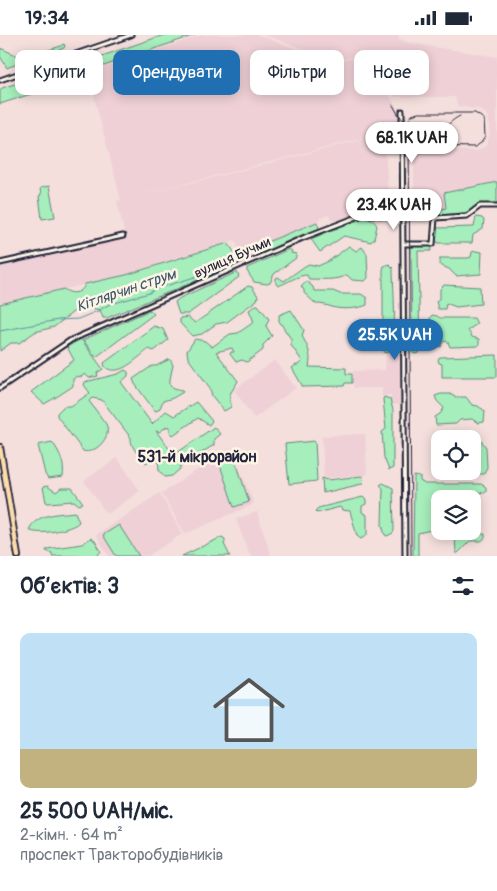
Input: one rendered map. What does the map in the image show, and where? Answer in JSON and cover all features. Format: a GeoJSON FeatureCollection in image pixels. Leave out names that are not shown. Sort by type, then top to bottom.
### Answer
{"type":"FeatureCollection","features":[{"type":"Feature","properties":{"kind":"main road"},"geometry":{"type":"LineString","coordinates":[[0,447],[18,556]]}},
{"type":"Feature","properties":{"kind":"street"},"geometry":{"type":"LineString","coordinates":[[0,80],[131,35]]}},
{"type":"Feature","properties":{"kind":"street"},"geometry":{"type":"LineString","coordinates":[[402,111],[405,556]]}},
{"type":"Feature","properties":{"kind":"street"},"geometry":{"type":"LineString","coordinates":[[404,244],[433,245],[435,218],[467,216],[480,206],[497,206]]}},
{"type":"Feature","properties":{"kind":"street","name":"вулиця Бучми"},"geometry":{"type":"LineString","coordinates":[[0,388],[71,341],[305,237],[365,215],[403,217]]}},
{"type":"Feature","properties":{"kind":"street"},"geometry":{"type":"LineString","coordinates":[[0,263],[123,236]]}},
{"type":"Feature","properties":{"kind":"shaded area"},"geometry":{"type":"Polygon","coordinates":[[[202,35],[259,35],[299,50],[250,50],[250,95],[344,95],[344,60],[354,58],[354,95],[389,95],[399,113],[400,127],[128,198],[384,134],[389,207],[333,221],[328,215],[317,222],[241,254],[235,240],[126,275],[0,304],[0,264],[125,235],[117,201],[121,200],[94,95],[103,95],[103,68],[113,65],[113,95],[240,95],[240,50],[157,50],[202,35]]]}},
{"type":"Feature","properties":{"kind":"shaded area"},"geometry":{"type":"Polygon","coordinates":[[[264,35],[399,35],[398,38],[409,43],[497,57],[497,182],[444,193],[446,208],[414,216],[414,157],[422,150],[477,151],[486,146],[490,133],[487,114],[478,109],[458,106],[455,97],[395,97],[394,95],[429,95],[429,50],[354,50],[354,57],[344,58],[344,50],[307,50],[264,35]]]}},
{"type":"Feature","properties":{"kind":"shaded area"},"geometry":{"type":"Polygon","coordinates":[[[401,353],[403,405],[391,405],[391,395],[382,396],[382,388],[354,388],[353,371],[385,370],[386,354],[401,353]]]}},
{"type":"Feature","properties":{"kind":"shaded area"},"geometry":{"type":"Polygon","coordinates":[[[275,360],[296,388],[254,418],[234,390],[275,360]]]}},
{"type":"Feature","properties":{"kind":"shaded area"},"geometry":{"type":"Polygon","coordinates":[[[365,434],[367,475],[324,478],[322,436],[365,434]]]}},
{"type":"Feature","properties":{"kind":"shaded area"},"geometry":{"type":"Polygon","coordinates":[[[231,448],[254,504],[185,534],[162,493],[231,448]]]}},
{"type":"Feature","properties":{"kind":"shaded area"},"geometry":{"type":"Polygon","coordinates":[[[117,458],[140,491],[107,514],[84,481],[117,458]]]}},
{"type":"Feature","properties":{"kind":"shaded area"},"geometry":{"type":"Polygon","coordinates":[[[160,493],[182,534],[148,556],[109,556],[96,535],[160,493]]]}},
{"type":"Feature","properties":{"kind":"shaded area"},"geometry":{"type":"Polygon","coordinates":[[[257,512],[271,556],[250,556],[236,519],[257,512]]]}},
{"type":"Feature","properties":{"kind":"green space"},"geometry":{"type":"Polygon","coordinates":[[[164,35],[195,35],[151,50],[120,50],[164,35]]]}},
{"type":"Feature","properties":{"kind":"green space"},"geometry":{"type":"Polygon","coordinates":[[[65,45],[64,48],[58,50],[48,50],[65,45]]]}},
{"type":"Feature","properties":{"kind":"green space"},"geometry":{"type":"Polygon","coordinates":[[[0,48],[15,55],[15,65],[7,68],[0,56],[0,48]]]}},
{"type":"Feature","properties":{"kind":"green space"},"geometry":{"type":"Polygon","coordinates":[[[113,52],[113,63],[103,66],[103,56],[113,52]]]}},
{"type":"Feature","properties":{"kind":"green space"},"geometry":{"type":"Polygon","coordinates":[[[15,84],[15,95],[28,95],[0,104],[0,90],[15,84]]]}},
{"type":"Feature","properties":{"kind":"green space"},"geometry":{"type":"Polygon","coordinates":[[[497,182],[497,204],[476,205],[468,212],[422,218],[421,214],[446,208],[444,193],[497,182]]]}},
{"type":"Feature","properties":{"kind":"green space"},"geometry":{"type":"Polygon","coordinates":[[[49,186],[55,217],[42,219],[39,196],[41,195],[40,188],[49,186]]]}},
{"type":"Feature","properties":{"kind":"green space"},"geometry":{"type":"Polygon","coordinates":[[[362,217],[371,219],[377,226],[374,239],[371,242],[344,236],[320,252],[311,239],[362,217]]]}},
{"type":"Feature","properties":{"kind":"green space"},"geometry":{"type":"Polygon","coordinates":[[[476,217],[484,220],[483,229],[473,235],[472,243],[438,243],[434,236],[437,228],[474,227],[476,217]]]}},
{"type":"Feature","properties":{"kind":"green space"},"geometry":{"type":"Polygon","coordinates":[[[317,222],[319,228],[315,231],[261,254],[252,248],[317,222]]]}},
{"type":"Feature","properties":{"kind":"green space"},"geometry":{"type":"Polygon","coordinates":[[[228,243],[241,262],[230,268],[107,318],[103,318],[100,310],[87,307],[73,312],[54,327],[35,332],[19,343],[11,343],[0,351],[0,304],[64,289],[76,293],[85,284],[126,275],[228,243]]]}},
{"type":"Feature","properties":{"kind":"green space"},"geometry":{"type":"Polygon","coordinates":[[[412,245],[431,245],[432,247],[431,251],[418,251],[420,350],[419,353],[414,354],[412,351],[412,245]]]}},
{"type":"Feature","properties":{"kind":"green space"},"geometry":{"type":"Polygon","coordinates":[[[349,246],[356,251],[362,247],[367,254],[368,278],[365,281],[352,280],[347,275],[338,278],[309,279],[307,275],[304,275],[278,286],[276,284],[276,278],[278,277],[284,281],[309,264],[318,266],[329,261],[349,246]]]}},
{"type":"Feature","properties":{"kind":"green space"},"geometry":{"type":"Polygon","coordinates":[[[289,249],[292,251],[291,253],[296,254],[296,258],[274,274],[270,283],[254,282],[247,268],[289,249]]]}},
{"type":"Feature","properties":{"kind":"green space"},"geometry":{"type":"Polygon","coordinates":[[[475,251],[482,252],[481,274],[456,276],[449,269],[440,265],[440,258],[468,258],[475,251]]]}},
{"type":"Feature","properties":{"kind":"green space"},"geometry":{"type":"Polygon","coordinates":[[[389,264],[393,268],[394,323],[392,344],[389,352],[385,353],[383,348],[383,270],[384,266],[389,264]]]}},
{"type":"Feature","properties":{"kind":"green space"},"geometry":{"type":"Polygon","coordinates":[[[237,272],[239,277],[188,314],[179,314],[175,302],[180,298],[237,272]]]}},
{"type":"Feature","properties":{"kind":"green space"},"geometry":{"type":"Polygon","coordinates":[[[306,281],[313,287],[314,291],[361,294],[367,298],[367,305],[345,309],[316,304],[304,293],[301,286],[306,281]]]}},
{"type":"Feature","properties":{"kind":"green space"},"geometry":{"type":"Polygon","coordinates":[[[444,285],[480,287],[481,304],[456,307],[446,303],[445,309],[438,309],[436,301],[440,298],[440,289],[444,285]]]}},
{"type":"Feature","properties":{"kind":"green space"},"geometry":{"type":"Polygon","coordinates":[[[248,286],[252,287],[258,296],[257,300],[227,322],[216,324],[202,334],[192,336],[180,323],[180,318],[188,317],[195,323],[248,286]]]}},
{"type":"Feature","properties":{"kind":"green space"},"geometry":{"type":"Polygon","coordinates":[[[256,305],[269,319],[266,326],[272,336],[263,345],[263,350],[247,362],[242,360],[236,362],[230,354],[234,352],[232,348],[216,352],[238,381],[230,394],[231,407],[224,411],[188,358],[187,351],[195,339],[205,341],[212,347],[230,334],[238,333],[254,322],[249,310],[256,305]]]}},
{"type":"Feature","properties":{"kind":"green space"},"geometry":{"type":"Polygon","coordinates":[[[150,310],[154,314],[96,357],[83,340],[150,310]]]}},
{"type":"Feature","properties":{"kind":"green space"},"geometry":{"type":"Polygon","coordinates":[[[291,310],[304,330],[302,336],[309,351],[309,367],[346,368],[346,374],[352,374],[352,383],[345,383],[344,386],[303,387],[292,368],[302,361],[291,345],[291,339],[279,321],[279,315],[291,310]]]}},
{"type":"Feature","properties":{"kind":"green space"},"geometry":{"type":"Polygon","coordinates":[[[432,315],[440,318],[474,318],[477,324],[468,330],[472,337],[479,339],[478,346],[450,347],[448,342],[445,341],[441,347],[433,345],[430,318],[432,315]]]}},
{"type":"Feature","properties":{"kind":"green space"},"geometry":{"type":"Polygon","coordinates":[[[154,326],[163,329],[168,340],[154,351],[149,349],[122,369],[110,370],[105,367],[104,363],[154,326]]]}},
{"type":"Feature","properties":{"kind":"green space"},"geometry":{"type":"Polygon","coordinates":[[[81,339],[103,369],[97,373],[98,376],[89,378],[85,374],[81,377],[77,376],[73,379],[73,386],[44,404],[31,392],[74,360],[67,347],[81,339]]]}},
{"type":"Feature","properties":{"kind":"green space"},"geometry":{"type":"Polygon","coordinates":[[[497,355],[497,377],[442,377],[442,364],[438,360],[440,357],[497,355]]]}},
{"type":"Feature","properties":{"kind":"green space"},"geometry":{"type":"Polygon","coordinates":[[[170,359],[173,365],[170,385],[183,392],[163,401],[157,411],[154,410],[133,379],[152,366],[170,359]]]}},
{"type":"Feature","properties":{"kind":"green space"},"geometry":{"type":"Polygon","coordinates":[[[125,370],[128,372],[128,376],[121,382],[152,424],[166,411],[174,416],[196,402],[212,421],[209,425],[198,418],[173,435],[168,426],[159,432],[156,431],[174,455],[214,427],[220,434],[214,439],[214,445],[180,466],[180,469],[172,476],[165,477],[159,470],[158,455],[154,454],[151,460],[146,463],[138,455],[131,438],[102,400],[92,398],[89,401],[106,424],[107,434],[97,448],[87,452],[83,451],[57,416],[57,413],[64,406],[71,406],[90,393],[84,385],[85,382],[118,374],[125,370]]]}},
{"type":"Feature","properties":{"kind":"green space"},"geometry":{"type":"Polygon","coordinates":[[[441,394],[466,397],[472,405],[478,406],[485,411],[484,422],[478,423],[472,419],[460,420],[456,424],[436,425],[435,417],[444,408],[435,396],[441,394]]]}},
{"type":"Feature","properties":{"kind":"green space"},"geometry":{"type":"Polygon","coordinates":[[[384,397],[390,399],[393,410],[393,468],[389,470],[384,458],[382,432],[386,429],[384,397]]]}},
{"type":"Feature","properties":{"kind":"green space"},"geometry":{"type":"Polygon","coordinates":[[[315,441],[317,481],[289,484],[285,444],[315,441]]]}},
{"type":"Feature","properties":{"kind":"green space"},"geometry":{"type":"Polygon","coordinates":[[[481,441],[486,447],[487,467],[484,474],[481,474],[481,441]]]}},
{"type":"Feature","properties":{"kind":"green space"},"geometry":{"type":"Polygon","coordinates":[[[52,442],[61,458],[63,477],[48,479],[38,445],[52,442]]]}},
{"type":"Feature","properties":{"kind":"green space"},"geometry":{"type":"Polygon","coordinates":[[[230,452],[238,468],[249,502],[234,507],[218,459],[230,452]]]}},
{"type":"Feature","properties":{"kind":"green space"},"geometry":{"type":"Polygon","coordinates":[[[362,476],[362,484],[323,493],[322,478],[328,480],[362,476]]]}},
{"type":"Feature","properties":{"kind":"green space"},"geometry":{"type":"Polygon","coordinates":[[[414,476],[420,477],[420,481],[425,484],[481,484],[486,487],[486,492],[481,492],[481,490],[431,490],[431,530],[418,533],[418,556],[413,556],[414,476]]]}},
{"type":"Feature","properties":{"kind":"green space"},"geometry":{"type":"Polygon","coordinates":[[[383,483],[393,488],[394,530],[393,533],[387,536],[382,525],[383,488],[380,485],[383,483]]]}},
{"type":"Feature","properties":{"kind":"green space"},"geometry":{"type":"Polygon","coordinates":[[[47,486],[56,492],[61,488],[72,488],[83,503],[79,505],[74,501],[48,503],[46,502],[43,487],[47,486]]]}},
{"type":"Feature","properties":{"kind":"green space"},"geometry":{"type":"Polygon","coordinates":[[[363,497],[366,500],[366,504],[362,506],[362,512],[367,515],[367,535],[361,539],[357,536],[350,511],[342,510],[340,507],[317,513],[315,511],[318,508],[363,497]]]}},
{"type":"Feature","properties":{"kind":"green space"},"geometry":{"type":"Polygon","coordinates":[[[75,512],[79,522],[75,525],[62,530],[46,532],[33,532],[29,530],[32,524],[43,517],[75,512]]]}},
{"type":"Feature","properties":{"kind":"green space"},"geometry":{"type":"Polygon","coordinates":[[[119,525],[139,556],[116,556],[103,535],[119,525]]]}},
{"type":"Feature","properties":{"kind":"green space"},"geometry":{"type":"Polygon","coordinates":[[[481,534],[485,534],[485,538],[481,541],[470,541],[456,553],[455,540],[481,540],[481,534]]]}},
{"type":"Feature","properties":{"kind":"green space"},"geometry":{"type":"Polygon","coordinates":[[[222,537],[225,539],[224,544],[230,556],[182,556],[222,537]]]}},
{"type":"Feature","properties":{"kind":"green space"},"geometry":{"type":"Polygon","coordinates":[[[91,538],[101,551],[97,556],[52,556],[52,553],[46,551],[47,549],[82,544],[91,538]]]}},
{"type":"Feature","properties":{"kind":"waterway","name":"Кітлярчин струм"},"geometry":{"type":"LineString","coordinates":[[0,331],[58,320],[78,319],[108,305],[198,276]]}},
{"type":"Feature","properties":{"kind":"tram line"},"geometry":{"type":"LineString","coordinates":[[393,105],[411,129]]}},
{"type":"Feature","properties":{"kind":"tram line"},"geometry":{"type":"LineString","coordinates":[[411,556],[409,120],[412,115],[418,113],[475,113],[484,119],[485,137],[475,147],[424,146]]}},
{"type":"Feature","properties":{"kind":"tram line"},"geometry":{"type":"LineString","coordinates":[[411,137],[417,143],[429,141],[460,116]]}},
{"type":"Feature","properties":{"kind":"district","name":"531-й мікрорайон"},"geometry":{"type":"Point","coordinates":[197,456]}}]}
